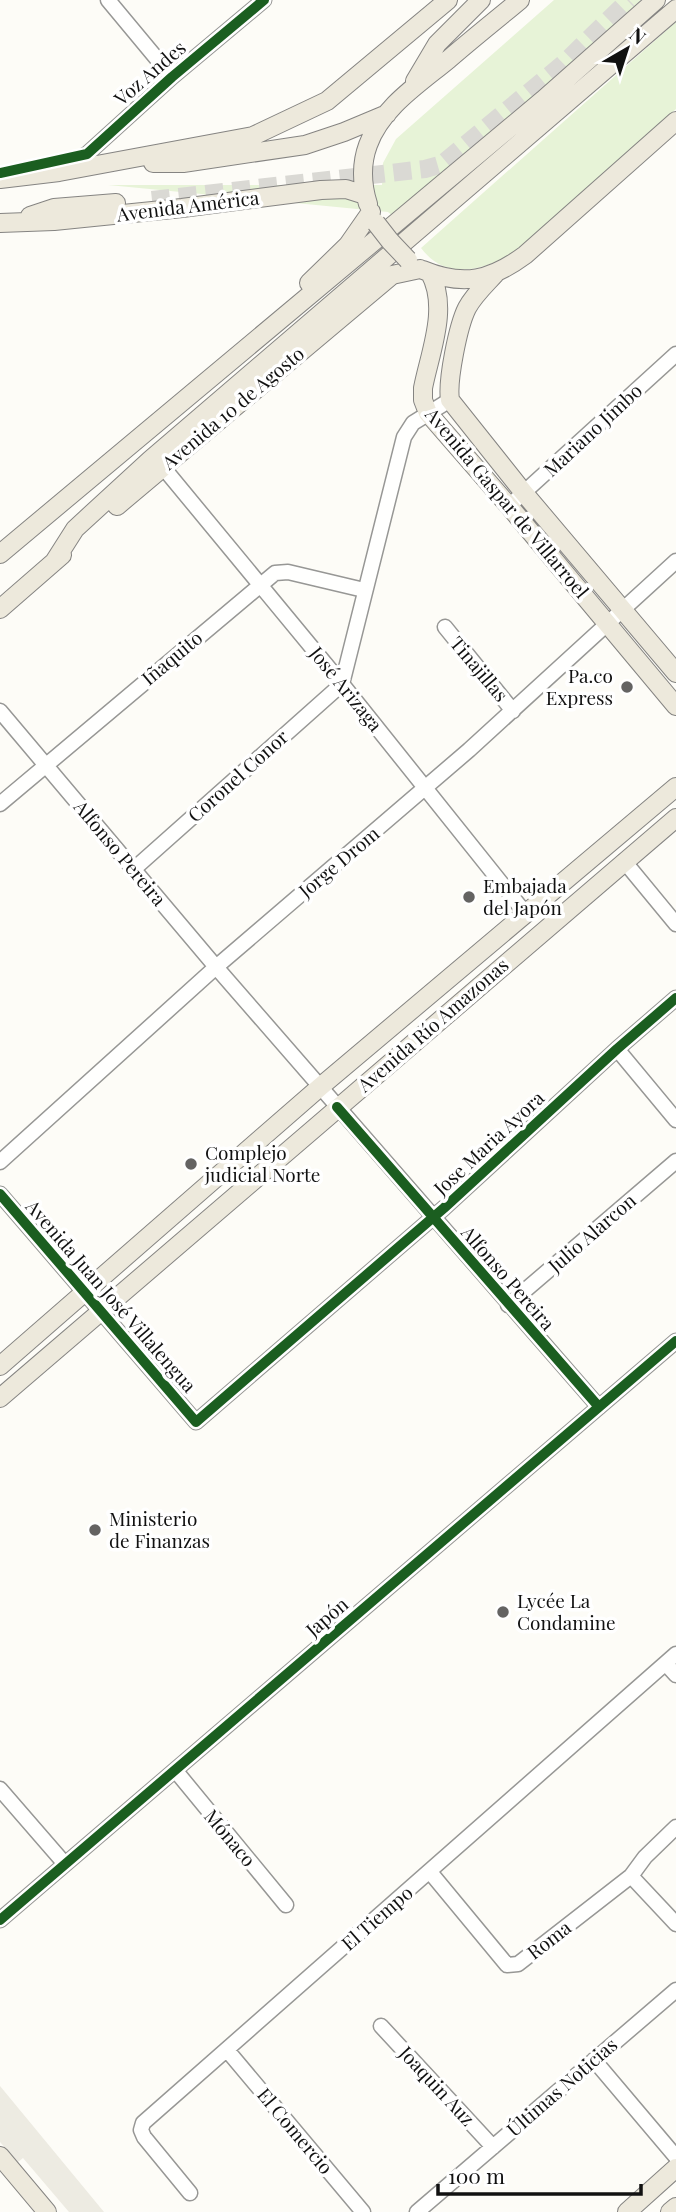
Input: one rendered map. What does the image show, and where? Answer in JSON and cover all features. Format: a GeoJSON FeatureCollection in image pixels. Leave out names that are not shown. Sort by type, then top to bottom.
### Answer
{"type":"FeatureCollection","features":[{"type":"Feature","properties":{"kind":"main road"},"geometry":{"type":"LineString","coordinates":[[410,91],[438,44],[481,0]]}},
{"type":"Feature","properties":{"kind":"main road"},"geometry":{"type":"LineString","coordinates":[[420,267],[390,241],[371,210],[363,177],[365,156],[372,136],[387,114],[410,91],[520,0]]}},
{"type":"Feature","properties":{"kind":"main road","name":"Avenida 10 de Agosto"},"geometry":{"type":"LineString","coordinates":[[0,554],[481,152],[656,0]]}},
{"type":"Feature","properties":{"kind":"main road"},"geometry":{"type":"LineString","coordinates":[[0,179],[59,173],[253,136],[327,101],[444,1]]}},
{"type":"Feature","properties":{"kind":"main road","name":"Avenida 10 de Agosto"},"geometry":{"type":"LineString","coordinates":[[54,562],[75,529],[150,460],[676,9]]}},
{"type":"Feature","properties":{"kind":"main road"},"geometry":{"type":"LineString","coordinates":[[108,163],[183,163],[304,145],[387,114]]}},
{"type":"Feature","properties":{"kind":"main road","name":"Avenida 10 de Agosto"},"geometry":{"type":"LineString","coordinates":[[0,609],[162,466],[392,275],[420,267],[462,280],[495,274],[525,255],[676,121]]}},
{"type":"Feature","properties":{"kind":"main road","name":"Avenida América"},"geometry":{"type":"LineString","coordinates":[[4,226],[321,190],[346,189],[371,210]]}},
{"type":"Feature","properties":{"kind":"main road","name":"Avenida América"},"geometry":{"type":"LineString","coordinates":[[4,226],[54,208],[152,200]]}},
{"type":"Feature","properties":{"kind":"main road","name":"Avenida 10 de Agosto"},"geometry":{"type":"LineString","coordinates":[[32,527],[58,494],[293,297],[348,245],[371,210]]}},
{"type":"Feature","properties":{"kind":"main road","name":"Avenida Gaspar de Villarroel"},"geometry":{"type":"LineString","coordinates":[[420,267],[436,283],[439,300],[422,388],[428,413],[676,706]]}},
{"type":"Feature","properties":{"kind":"main road","name":"Avenida Gaspar de Villarroel"},"geometry":{"type":"LineString","coordinates":[[495,274],[474,296],[463,318],[448,388],[450,400],[524,493],[676,673]]}},
{"type":"Feature","properties":{"kind":"main road","name":"Avenida Río Amazonas"},"geometry":{"type":"LineString","coordinates":[[0,1366],[320,1087],[676,787]]}},
{"type":"Feature","properties":{"kind":"main road","name":"Avenida Río Amazonas"},"geometry":{"type":"LineString","coordinates":[[0,1398],[676,818]]}},
{"type":"Feature","properties":{"kind":"main road"},"geometry":{"type":"LineString","coordinates":[[0,2156],[47,2212]]}},
{"type":"Feature","properties":{"kind":"main road"},"geometry":{"type":"LineString","coordinates":[[626,2212],[676,2168]]}},
{"type":"Feature","properties":{"kind":"main road"},"geometry":{"type":"LineString","coordinates":[[670,2212],[676,2207]]}},
{"type":"Feature","properties":{"kind":"street"},"geometry":{"type":"LineString","coordinates":[[108,0],[172,77]]}},
{"type":"Feature","properties":{"kind":"street","name":"Voz Andes"},"geometry":{"type":"LineString","coordinates":[[59,173],[87,154],[172,77],[264,0]]}},
{"type":"Feature","properties":{"kind":"street","name":"Mariano Jimbo"},"geometry":{"type":"LineString","coordinates":[[509,506],[676,354]]}},
{"type":"Feature","properties":{"kind":"street"},"geometry":{"type":"LineString","coordinates":[[342,684],[404,437],[413,423],[450,400]]}},
{"type":"Feature","properties":{"kind":"street","name":"José Arizaga"},"geometry":{"type":"LineString","coordinates":[[162,466],[342,684],[526,914]]}},
{"type":"Feature","properties":{"kind":"street","name":"Jorge Drom"},"geometry":{"type":"LineString","coordinates":[[0,1162],[216,967],[513,710],[676,561]]}},
{"type":"Feature","properties":{"kind":"street","name":"Iñaquito"},"geometry":{"type":"LineString","coordinates":[[0,804],[275,573],[288,572],[364,590]]}},
{"type":"Feature","properties":{"kind":"street","name":"Tinajillas"},"geometry":{"type":"LineString","coordinates":[[445,627],[513,710]]}},
{"type":"Feature","properties":{"kind":"street","name":"Coronel Conor"},"geometry":{"type":"LineString","coordinates":[[134,869],[342,684]]}},
{"type":"Feature","properties":{"kind":"street","name":"Alfonso Pereira"},"geometry":{"type":"LineString","coordinates":[[0,710],[216,967],[599,1407]]}},
{"type":"Feature","properties":{"kind":"street"},"geometry":{"type":"LineString","coordinates":[[624,862],[676,924]]}},
{"type":"Feature","properties":{"kind":"street","name":"Jose Maria Ayora"},"geometry":{"type":"LineString","coordinates":[[197,1422],[433,1218],[676,998]]}},
{"type":"Feature","properties":{"kind":"street"},"geometry":{"type":"LineString","coordinates":[[617,1049],[676,1120]]}},
{"type":"Feature","properties":{"kind":"street","name":"Julio Alarcon"},"geometry":{"type":"LineString","coordinates":[[508,1305],[676,1161]]}},
{"type":"Feature","properties":{"kind":"street","name":"Avenida Juan José Villalengua"},"geometry":{"type":"LineString","coordinates":[[0,1194],[197,1422]]}},
{"type":"Feature","properties":{"kind":"street","name":"Japón"},"geometry":{"type":"LineString","coordinates":[[0,1920],[676,1341]]}},
{"type":"Feature","properties":{"kind":"street"},"geometry":{"type":"LineString","coordinates":[[671,1659],[676,1675]]}},
{"type":"Feature","properties":{"kind":"street","name":"El Tiempo"},"geometry":{"type":"LineString","coordinates":[[190,2193],[144,2137],[141,2130],[143,2123],[671,1659]]}},
{"type":"Feature","properties":{"kind":"street","name":"Mónaco"},"geometry":{"type":"LineString","coordinates":[[175,1770],[286,1905]]}},
{"type":"Feature","properties":{"kind":"street"},"geometry":{"type":"LineString","coordinates":[[0,1789],[65,1864]]}},
{"type":"Feature","properties":{"kind":"street","name":"Roma"},"geometry":{"type":"LineString","coordinates":[[430,1872],[507,1965],[513,1966],[631,1876],[645,1857],[676,1827]]}},
{"type":"Feature","properties":{"kind":"street"},"geometry":{"type":"LineString","coordinates":[[631,1876],[676,1924]]}},
{"type":"Feature","properties":{"kind":"street","name":"Últimas Noticias"},"geometry":{"type":"LineString","coordinates":[[417,2212],[676,1990]]}},
{"type":"Feature","properties":{"kind":"street","name":"Joaquin Auz"},"geometry":{"type":"LineString","coordinates":[[381,2026],[493,2147]]}},
{"type":"Feature","properties":{"kind":"street","name":"El Comercio"},"geometry":{"type":"LineString","coordinates":[[227,2050],[363,2212]]}},
{"type":"Feature","properties":{"kind":"street"},"geometry":{"type":"LineString","coordinates":[[594,2060],[676,2157]]}},
{"type":"Feature","properties":{"kind":"green space"},"geometry":{"type":"Polygon","coordinates":[[[554,0],[641,0],[539,94],[395,218],[388,212],[108,185],[382,185],[383,163],[396,139],[554,0]]]}},
{"type":"Feature","properties":{"kind":"green space"},"geometry":{"type":"Polygon","coordinates":[[[676,22],[676,109],[512,255],[488,265],[464,270],[441,265],[421,248],[676,22]]]}},
{"type":"Feature","properties":{"kind":"shaded area"},"geometry":{"type":"Polygon","coordinates":[[[0,2086],[104,2212],[69,2212],[23,2158],[18,2162],[0,2142],[0,2086]]]}},
{"type":"Feature","properties":{"kind":"tunnel"},"geometry":{"type":"LineString","coordinates":[[152,200],[425,169],[442,164],[563,64],[629,0]]}},
{"type":"Feature","properties":{"kind":"cycle path"},"geometry":{"type":"LineString","coordinates":[[0,173],[87,154],[172,77],[264,0]]}},
{"type":"Feature","properties":{"kind":"cycle path"},"geometry":{"type":"LineString","coordinates":[[0,1194],[196,1422],[444,1208],[676,998]]}},
{"type":"Feature","properties":{"kind":"cycle path"},"geometry":{"type":"LineString","coordinates":[[337,1107],[599,1407]]}},
{"type":"Feature","properties":{"kind":"cycle path"},"geometry":{"type":"LineString","coordinates":[[0,1920],[676,1341]]}},
{"type":"Feature","properties":{"kind":"place","name":"Pa.co Express"},"geometry":{"type":"Point","coordinates":[627,687]}},
{"type":"Feature","properties":{"kind":"place","name":"Embajada del Japón"},"geometry":{"type":"Point","coordinates":[469,897]}},
{"type":"Feature","properties":{"kind":"place","name":"Complejo judicial Norte"},"geometry":{"type":"Point","coordinates":[191,1164]}},
{"type":"Feature","properties":{"kind":"place","name":"Ministerio de Finanzas"},"geometry":{"type":"Point","coordinates":[95,1530]}},
{"type":"Feature","properties":{"kind":"place","name":"Lycée La Condamine"},"geometry":{"type":"Point","coordinates":[503,1612]}}]}
